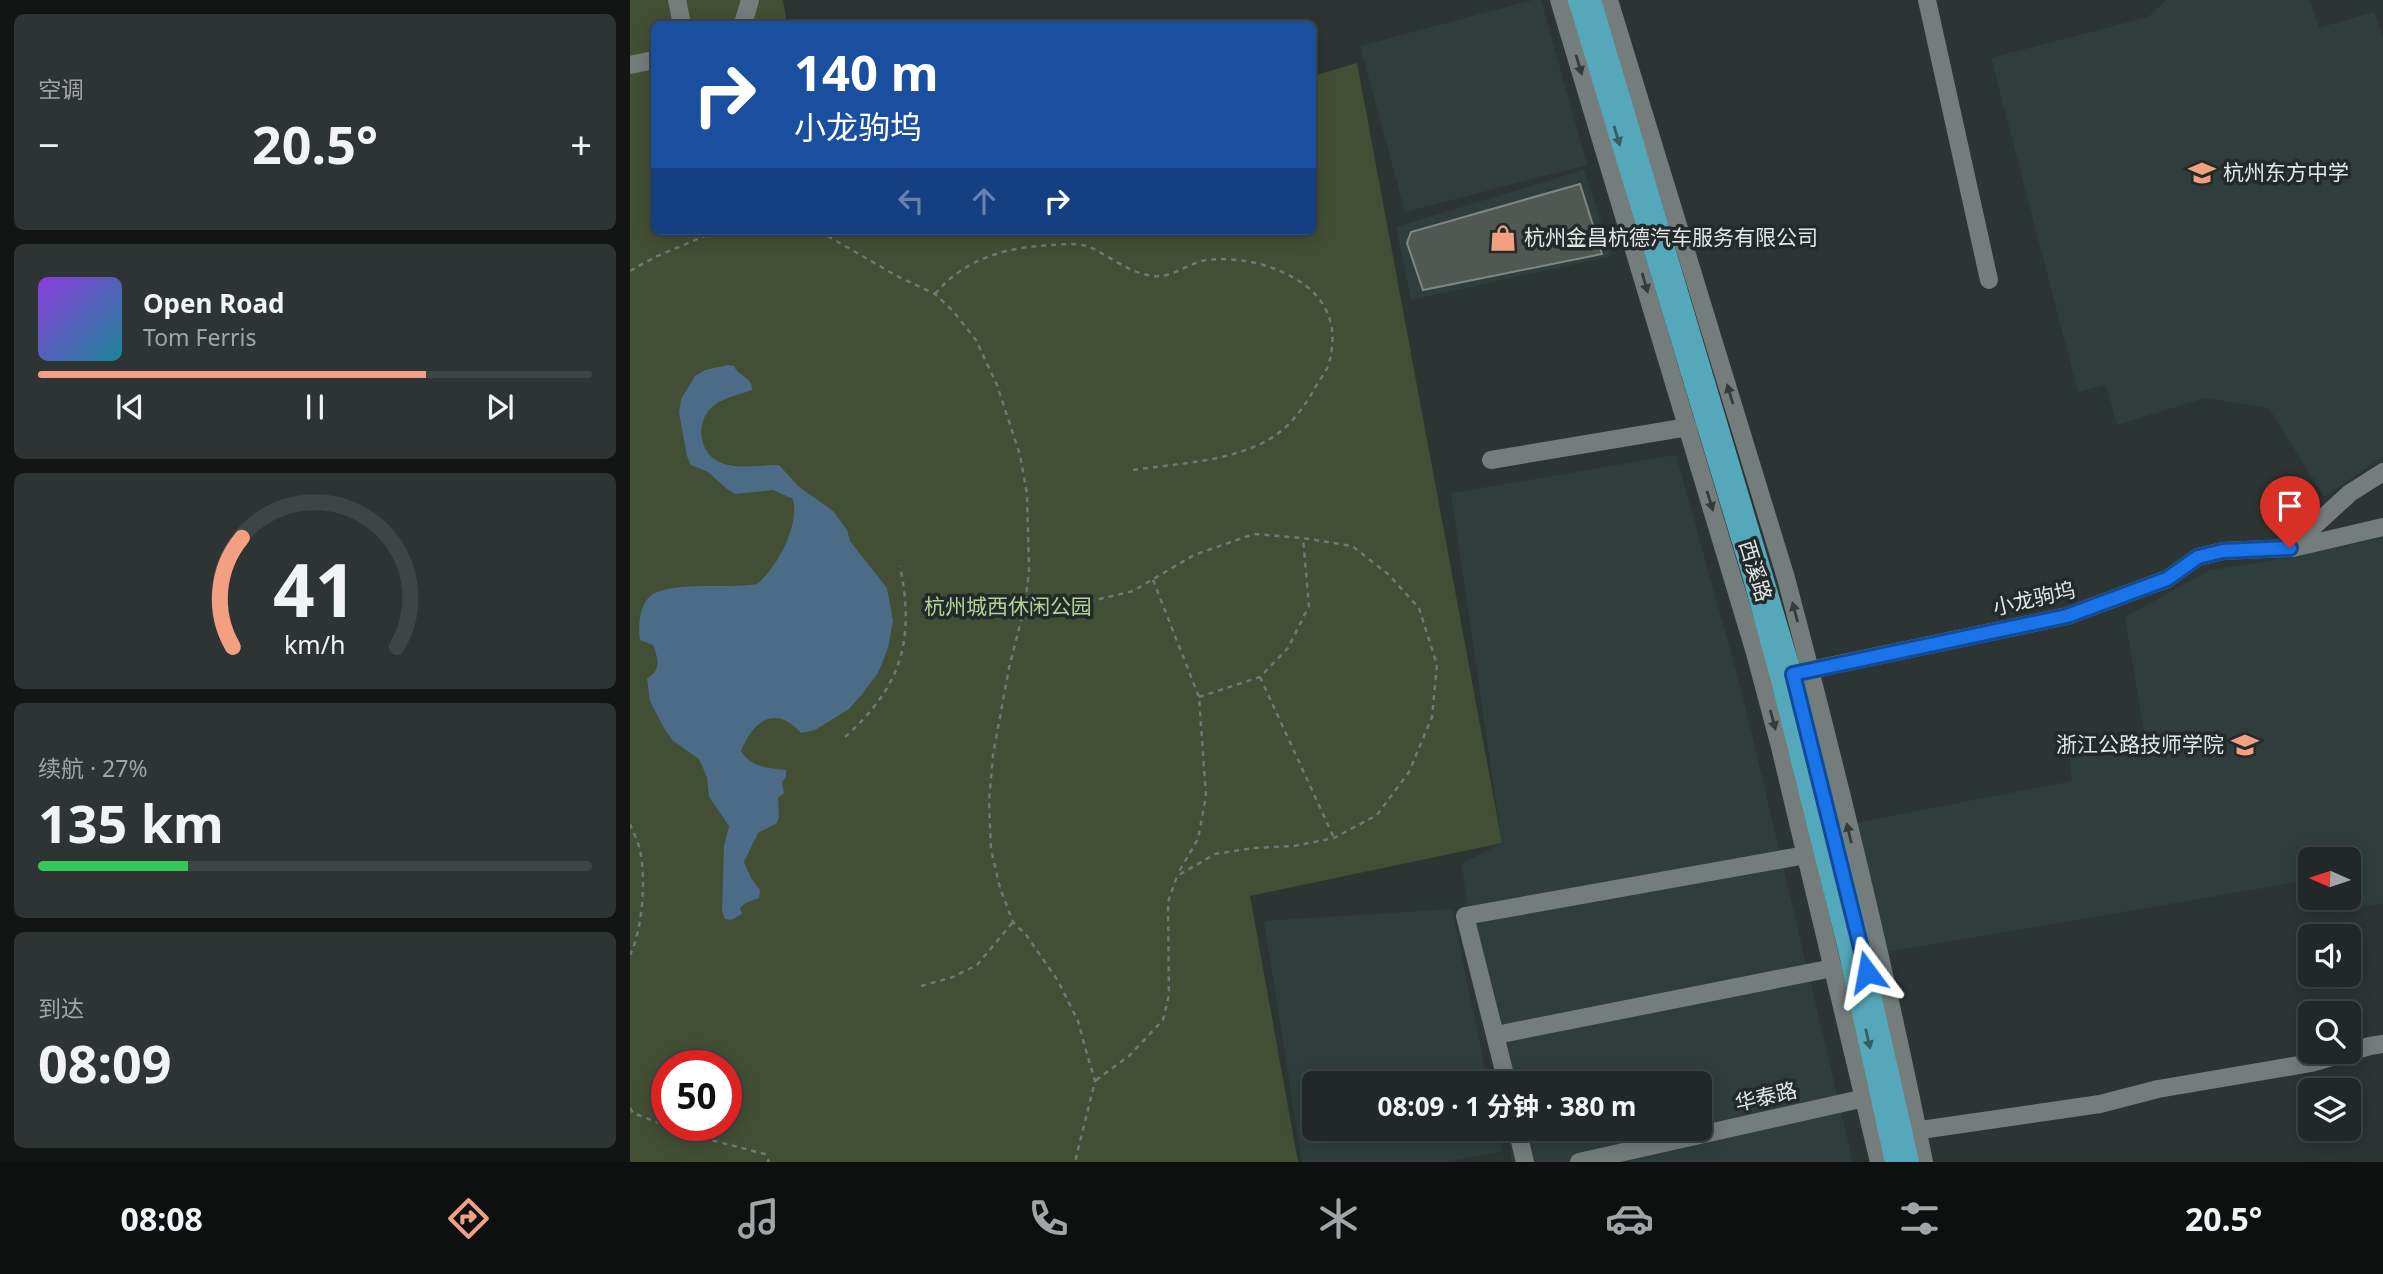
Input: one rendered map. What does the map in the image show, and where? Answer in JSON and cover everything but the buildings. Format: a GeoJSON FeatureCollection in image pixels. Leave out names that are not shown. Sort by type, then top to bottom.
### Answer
{"type":"FeatureCollection","features":[{"type":"Feature","properties":{"kind":"main road","name":"西溪路"},"geometry":{"type":"LineString","coordinates":[[1577,0],[1752,578],[1794,673],[1847,949],[1872,1097],[1894,1162]]}},
{"type":"Feature","properties":{"kind":"main road","name":"西溪路"},"geometry":{"type":"LineString","coordinates":[[1592,0],[1794,673],[1910,1132],[1910,1162]]}},
{"type":"Feature","properties":{"kind":"street"},"geometry":{"type":"LineString","coordinates":[[677,0],[681,21]]}},
{"type":"Feature","properties":{"kind":"street"},"geometry":{"type":"LineString","coordinates":[[744,21],[750,0]]}},
{"type":"Feature","properties":{"kind":"street","name":"西溪路"},"geometry":{"type":"LineString","coordinates":[[1559,0],[1755,653],[1833,968],[1872,1097],[1879,1162]]}},
{"type":"Feature","properties":{"kind":"street","name":"西溪路"},"geometry":{"type":"LineString","coordinates":[[1609,0],[1782,565],[1794,673]]}},
{"type":"Feature","properties":{"kind":"street"},"geometry":{"type":"LineString","coordinates":[[1927,0],[1989,280]]}},
{"type":"Feature","properties":{"kind":"street"},"geometry":{"type":"LineString","coordinates":[[630,65],[651,61]]}},
{"type":"Feature","properties":{"kind":"street"},"geometry":{"type":"LineString","coordinates":[[1491,460],[1688,428]]}},
{"type":"Feature","properties":{"kind":"street"},"geometry":{"type":"LineString","coordinates":[[2290,548],[2350,493],[2383,472]]}},
{"type":"Feature","properties":{"kind":"street","name":"小龙驹坞"},"geometry":{"type":"LineString","coordinates":[[1794,673],[2067,616],[2167,579],[2198,557],[2210,554],[2290,548],[2383,527]]}},
{"type":"Feature","properties":{"kind":"street"},"geometry":{"type":"LineString","coordinates":[[1504,1071],[1465,916],[1806,855]]}},
{"type":"Feature","properties":{"kind":"street"},"geometry":{"type":"LineString","coordinates":[[1496,1035],[1833,968]]}},
{"type":"Feature","properties":{"kind":"street"},"geometry":{"type":"LineString","coordinates":[[1910,1132],[2100,1104],[2158,1089],[2311,1063],[2383,1044]]}},
{"type":"Feature","properties":{"kind":"street","name":"华泰路"},"geometry":{"type":"LineString","coordinates":[[1579,1162],[1872,1097]]}},
{"type":"Feature","properties":{"kind":"street","name":"西溪路"},"geometry":{"type":"LineString","coordinates":[[1910,1132],[1924,1162]]}},
{"type":"Feature","properties":{"kind":"street"},"geometry":{"type":"LineString","coordinates":[[1520,1141],[1525,1162]]}},
{"type":"Feature","properties":{"kind":"path"},"geometry":{"type":"LineString","coordinates":[[630,271],[655,257],[708,235]]}},
{"type":"Feature","properties":{"kind":"path"},"geometry":{"type":"LineString","coordinates":[[826,235],[897,276],[935,294],[953,311],[976,341],[997,385],[1020,455],[1027,494],[1029,571],[1001,708],[989,800],[991,849],[1000,888],[1013,922],[1027,936],[1058,981],[1078,1021],[1095,1081],[1075,1162]]}},
{"type":"Feature","properties":{"kind":"path"},"geometry":{"type":"LineString","coordinates":[[935,294],[947,279],[987,256],[1009,250],[1062,244],[1087,246],[1132,272],[1155,276],[1179,273],[1203,261],[1258,263],[1285,273],[1310,289],[1324,304],[1333,325],[1329,364],[1307,402],[1277,434],[1242,452],[1133,470]]}},
{"type":"Feature","properties":{"kind":"path"},"geometry":{"type":"LineString","coordinates":[[1021,618],[1133,591],[1194,555],[1254,534],[1352,546],[1388,574],[1419,608],[1437,665],[1432,718],[1409,772],[1377,815],[1334,838],[1294,846],[1253,848],[1215,854],[1177,876]]}},
{"type":"Feature","properties":{"kind":"path"},"geometry":{"type":"LineString","coordinates":[[1199,697],[1260,677],[1288,648],[1309,606],[1303,538]]}},
{"type":"Feature","properties":{"kind":"path"},"geometry":{"type":"LineString","coordinates":[[845,737],[878,701],[901,661],[906,608],[900,566]]}},
{"type":"Feature","properties":{"kind":"path"},"geometry":{"type":"LineString","coordinates":[[1095,1081],[1129,1055],[1163,1020],[1169,995],[1168,902],[1177,876],[1198,839],[1206,796],[1199,697],[1153,579]]}},
{"type":"Feature","properties":{"kind":"path"},"geometry":{"type":"LineString","coordinates":[[1260,677],[1334,838]]}},
{"type":"Feature","properties":{"kind":"path"},"geometry":{"type":"LineString","coordinates":[[630,824],[640,849],[643,892],[630,955]]}},
{"type":"Feature","properties":{"kind":"path"},"geometry":{"type":"LineString","coordinates":[[921,986],[953,977],[977,965],[1013,922]]}},
{"type":"Feature","properties":{"kind":"path"},"geometry":{"type":"LineString","coordinates":[[630,1108],[633,1113],[688,1134],[765,1154],[769,1162]]}},
{"type":"Feature","properties":{"kind":"shaded area"},"geometry":{"type":"Polygon","coordinates":[[[1541,0],[1587,165],[1405,212],[1360,46],[1541,0]]]}},
{"type":"Feature","properties":{"kind":"shaded area","name":"杭州东方中学"},"geometry":{"type":"Polygon","coordinates":[[[2166,0],[2310,0],[2319,28],[2374,12],[2383,37],[2383,457],[2324,497],[2269,408],[2205,398],[2117,425],[2106,385],[2078,392],[1991,58],[2148,17],[2166,0]]]}},
{"type":"Feature","properties":{"kind":"shaded area","name":"杭州金昌杭德汽车服务有限公司"},"geometry":{"type":"Polygon","coordinates":[[[1584,170],[1612,256],[1411,300],[1396,227],[1584,170]]]}},
{"type":"Feature","properties":{"kind":"shaded area"},"geometry":{"type":"Polygon","coordinates":[[[1676,455],[1742,693],[1853,1162],[1512,1162],[1509,1141],[1712,1141],[1712,1071],[1497,1071],[1461,864],[1502,843],[1451,493],[1676,455]]]}},
{"type":"Feature","properties":{"kind":"shaded area","name":"浙江公路技师学院"},"geometry":{"type":"Polygon","coordinates":[[[2383,538],[2383,903],[2361,908],[2361,847],[2298,847],[2298,882],[1888,952],[1855,823],[2072,781],[2069,752],[2145,738],[2125,617],[2210,570],[2293,557],[2383,538]]]}},
{"type":"Feature","properties":{"kind":"shaded area"},"geometry":{"type":"Polygon","coordinates":[[[1452,909],[1486,1071],[1302,1071],[1302,1141],[1500,1141],[1502,1151],[1447,1162],[1302,1162],[1264,921],[1452,909]]]}},
{"type":"Feature","properties":{"kind":"green space","name":"杭州城西休闲公园"},"geometry":{"type":"Polygon","coordinates":[[[630,0],[783,0],[786,21],[651,21],[651,235],[1316,235],[1316,75],[1357,63],[1502,843],[1250,896],[1298,1162],[630,1162],[630,0]]]}},
{"type":"Feature","properties":{"kind":"water"},"geometry":{"type":"Polygon","coordinates":[[[734,366],[748,379],[752,390],[724,399],[709,410],[701,434],[706,451],[719,462],[726,464],[779,465],[798,486],[833,511],[847,530],[850,541],[887,588],[893,621],[888,648],[878,673],[849,709],[815,730],[801,733],[782,719],[766,720],[758,724],[746,740],[741,751],[750,761],[761,766],[786,770],[786,777],[782,782],[784,793],[778,798],[777,823],[758,833],[744,862],[760,890],[759,898],[746,903],[740,908],[742,914],[731,920],[725,919],[722,911],[724,846],[729,826],[709,797],[707,777],[699,759],[672,740],[650,701],[647,678],[655,672],[657,659],[653,645],[640,640],[639,628],[640,615],[648,598],[663,590],[689,586],[757,584],[779,557],[790,533],[793,499],[773,490],[735,494],[708,472],[691,465],[687,456],[679,413],[681,399],[695,376],[705,370],[734,366]]]}},
{"type":"Feature","properties":{"kind":"place","name":"杭州东方中学"},"geometry":{"type":"Point","coordinates":[2202,173]}},
{"type":"Feature","properties":{"kind":"place","name":"杭州金昌杭德汽车服务有限公司"},"geometry":{"type":"Point","coordinates":[1503,238]}},
{"type":"Feature","properties":{"kind":"place","name":"浙江公路技师学院"},"geometry":{"type":"Point","coordinates":[2245,745]}},
{"type":"Feature","properties":{"kind":"route"},"geometry":{"type":"LineString","coordinates":[[1867,972],[1793,674],[2067,616],[2167,579],[2198,557],[2223,551],[2290,548]]}}]}
